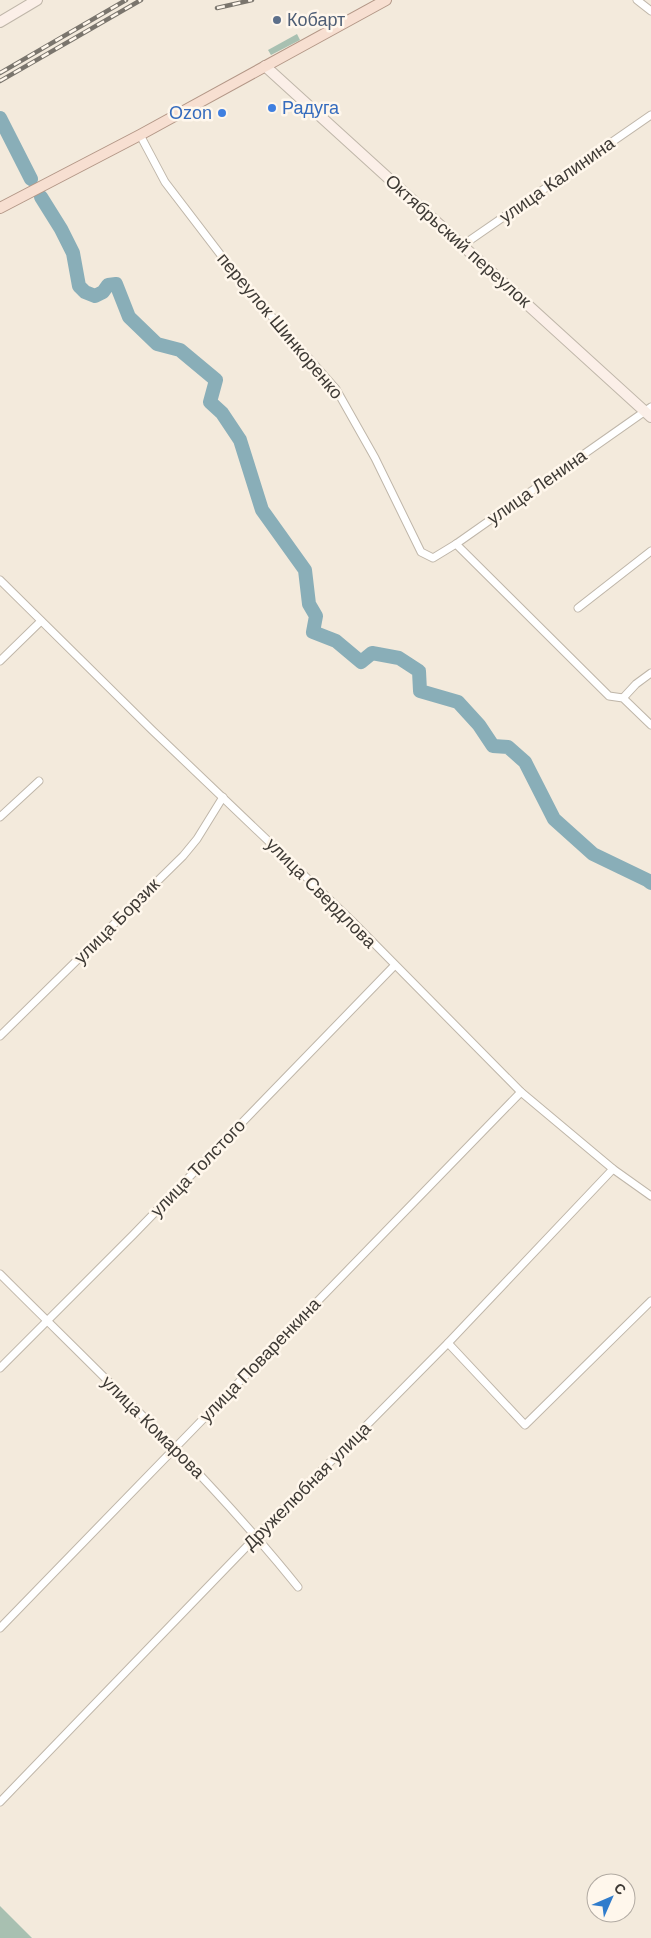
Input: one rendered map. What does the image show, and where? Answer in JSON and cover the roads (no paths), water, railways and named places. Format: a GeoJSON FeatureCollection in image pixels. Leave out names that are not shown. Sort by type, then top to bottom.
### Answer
{"type":"FeatureCollection","features":[{"type":"Feature","properties":{"kind":"main road"},"geometry":{"type":"LineString","coordinates":[[0,208],[140,135],[386,0]]}},
{"type":"Feature","properties":{"kind":"street"},"geometry":{"type":"LineString","coordinates":[[0,22],[37,0]]}},
{"type":"Feature","properties":{"kind":"street"},"geometry":{"type":"LineString","coordinates":[[637,0],[651,12]]}},
{"type":"Feature","properties":{"kind":"street","name":"Октябрьский переулок"},"geometry":{"type":"LineString","coordinates":[[265,66],[649,412]]}},
{"type":"Feature","properties":{"kind":"street","name":"улица Калинина"},"geometry":{"type":"LineString","coordinates":[[463,245],[651,115]]}},
{"type":"Feature","properties":{"kind":"street","name":"переулок Шинкоренко"},"geometry":{"type":"LineString","coordinates":[[140,135],[165,182],[242,284],[336,389],[374,458],[420,552]]}},
{"type":"Feature","properties":{"kind":"street","name":"улица Ленина"},"geometry":{"type":"LineString","coordinates":[[420,552],[434,558],[649,412]]}},
{"type":"Feature","properties":{"kind":"street"},"geometry":{"type":"LineString","coordinates":[[456,544],[609,696],[623,698],[651,725]]}},
{"type":"Feature","properties":{"kind":"street"},"geometry":{"type":"LineString","coordinates":[[578,608],[651,551]]}},
{"type":"Feature","properties":{"kind":"street","name":"улица Свердлова"},"geometry":{"type":"LineString","coordinates":[[0,580],[351,920],[394,966],[521,1092],[613,1169],[651,1196]]}},
{"type":"Feature","properties":{"kind":"street"},"geometry":{"type":"LineString","coordinates":[[0,662],[41,621]]}},
{"type":"Feature","properties":{"kind":"street"},"geometry":{"type":"LineString","coordinates":[[623,698],[636,684],[651,673]]}},
{"type":"Feature","properties":{"kind":"street"},"geometry":{"type":"LineString","coordinates":[[0,817],[39,781]]}},
{"type":"Feature","properties":{"kind":"street","name":"улица Борзик"},"geometry":{"type":"LineString","coordinates":[[0,1036],[183,856],[197,839],[223,797]]}},
{"type":"Feature","properties":{"kind":"street","name":"улица Толстого"},"geometry":{"type":"LineString","coordinates":[[0,1368],[133,1236],[394,966]]}},
{"type":"Feature","properties":{"kind":"street","name":"улица Поваренкина"},"geometry":{"type":"LineString","coordinates":[[0,1628],[521,1092]]}},
{"type":"Feature","properties":{"kind":"street","name":"Дружелюбная улица"},"geometry":{"type":"LineString","coordinates":[[0,1802],[257,1536],[448,1343],[613,1169]]}},
{"type":"Feature","properties":{"kind":"street","name":"улица Комарова"},"geometry":{"type":"LineString","coordinates":[[0,1274],[174,1449],[257,1536],[298,1587]]}},
{"type":"Feature","properties":{"kind":"street"},"geometry":{"type":"LineString","coordinates":[[448,1343],[525,1425],[651,1301]]}},
{"type":"Feature","properties":{"kind":"waterway"},"geometry":{"type":"LineString","coordinates":[[0,118],[31,179]]}},
{"type":"Feature","properties":{"kind":"waterway"},"geometry":{"type":"LineString","coordinates":[[41,197],[73,253],[79,286],[85,292],[95,296],[103,292],[108,285],[116,284],[129,317],[157,344],[180,350],[216,380],[210,402],[222,413],[240,440],[262,510],[305,570],[309,604],[316,616],[313,632],[336,641],[361,662],[372,653],[399,658],[419,671],[420,691],[458,702],[479,725],[493,746],[508,747],[525,762],[554,819],[593,854],[651,883]]}},
{"type":"Feature","properties":{"kind":"railway"},"geometry":{"type":"LineString","coordinates":[[0,73],[126,0]]}},
{"type":"Feature","properties":{"kind":"railway"},"geometry":{"type":"LineString","coordinates":[[0,81],[141,0]]}},
{"type":"Feature","properties":{"kind":"railway"},"geometry":{"type":"LineString","coordinates":[[217,8],[252,0]]}},
{"type":"Feature","properties":{"kind":"place","name":"Кобарт"},"geometry":{"type":"Point","coordinates":[277,20]}},
{"type":"Feature","properties":{"kind":"place","name":"Радуга"},"geometry":{"type":"Point","coordinates":[272,108]}},
{"type":"Feature","properties":{"kind":"place","name":"Ozon"},"geometry":{"type":"Point","coordinates":[222,113]}}]}
